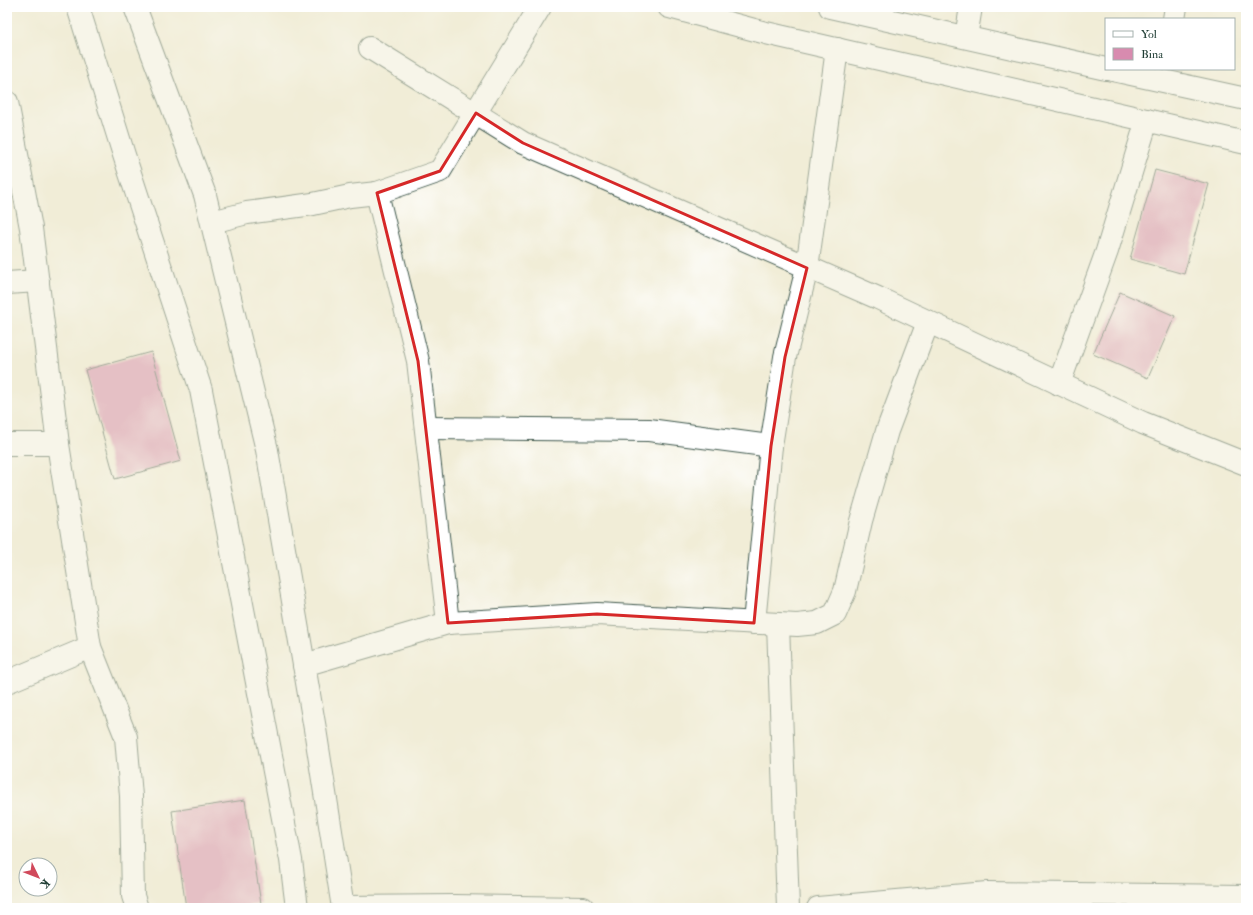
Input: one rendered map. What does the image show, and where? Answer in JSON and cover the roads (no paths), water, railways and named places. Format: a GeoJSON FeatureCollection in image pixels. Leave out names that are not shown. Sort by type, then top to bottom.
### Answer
{"type":"FeatureCollection","features":[{"type":"Feature","properties":{"kind":"street"},"geometry":{"type":"LineString","coordinates":[[78,7],[124,155],[201,390],[291,860],[297,908]]}},
{"type":"Feature","properties":{"kind":"street"},"geometry":{"type":"LineString","coordinates":[[135,7],[205,195],[267,450],[304,665],[343,908],[455,906],[583,908]]}},
{"type":"Feature","properties":{"kind":"street"},"geometry":{"type":"LineString","coordinates":[[212,222],[247,213],[377,193],[440,171],[540,7]]}},
{"type":"Feature","properties":{"kind":"street"},"geometry":{"type":"LineString","coordinates":[[669,7],[766,33],[1246,142]]}},
{"type":"Feature","properties":{"kind":"street"},"geometry":{"type":"LineString","coordinates":[[830,7],[1105,69]]}},
{"type":"Feature","properties":{"kind":"street"},"geometry":{"type":"LineString","coordinates":[[966,37],[971,7]]}},
{"type":"Feature","properties":{"kind":"street"},"geometry":{"type":"LineString","coordinates":[[1174,18],[1176,7]]}},
{"type":"Feature","properties":{"kind":"street"},"geometry":{"type":"LineString","coordinates":[[370,48],[523,143],[878,298],[1143,423],[1246,464]]}},
{"type":"Feature","properties":{"kind":"street"},"geometry":{"type":"LineString","coordinates":[[754,623],[771,446],[785,357],[807,268],[838,49]]}},
{"type":"Feature","properties":{"kind":"street"},"geometry":{"type":"LineString","coordinates":[[1117,70],[1165,75],[1246,98]]}},
{"type":"Feature","properties":{"kind":"street"},"geometry":{"type":"LineString","coordinates":[[7,102],[31,228],[58,444],[90,647],[126,737],[131,796],[133,896],[137,908]]}},
{"type":"Feature","properties":{"kind":"street"},"geometry":{"type":"LineString","coordinates":[[1059,384],[1106,251],[1147,120]]}},
{"type":"Feature","properties":{"kind":"street"},"geometry":{"type":"LineString","coordinates":[[377,193],[418,361],[448,623]]}},
{"type":"Feature","properties":{"kind":"street"},"geometry":{"type":"LineString","coordinates":[[7,283],[38,281]]}},
{"type":"Feature","properties":{"kind":"street"},"geometry":{"type":"LineString","coordinates":[[304,665],[448,623],[597,614],[797,625],[817,623],[835,614],[845,591],[861,521],[887,431],[928,322]]}},
{"type":"Feature","properties":{"kind":"street"},"geometry":{"type":"LineString","coordinates":[[426,428],[650,430],[771,446]]}},
{"type":"Feature","properties":{"kind":"street"},"geometry":{"type":"LineString","coordinates":[[7,444],[58,444]]}},
{"type":"Feature","properties":{"kind":"street"},"geometry":{"type":"LineString","coordinates":[[778,624],[788,908]]}},
{"type":"Feature","properties":{"kind":"street"},"geometry":{"type":"LineString","coordinates":[[7,682],[90,647]]}},
{"type":"Feature","properties":{"kind":"street"},"geometry":{"type":"LineString","coordinates":[[818,908],[988,893],[1246,896]]}}]}
